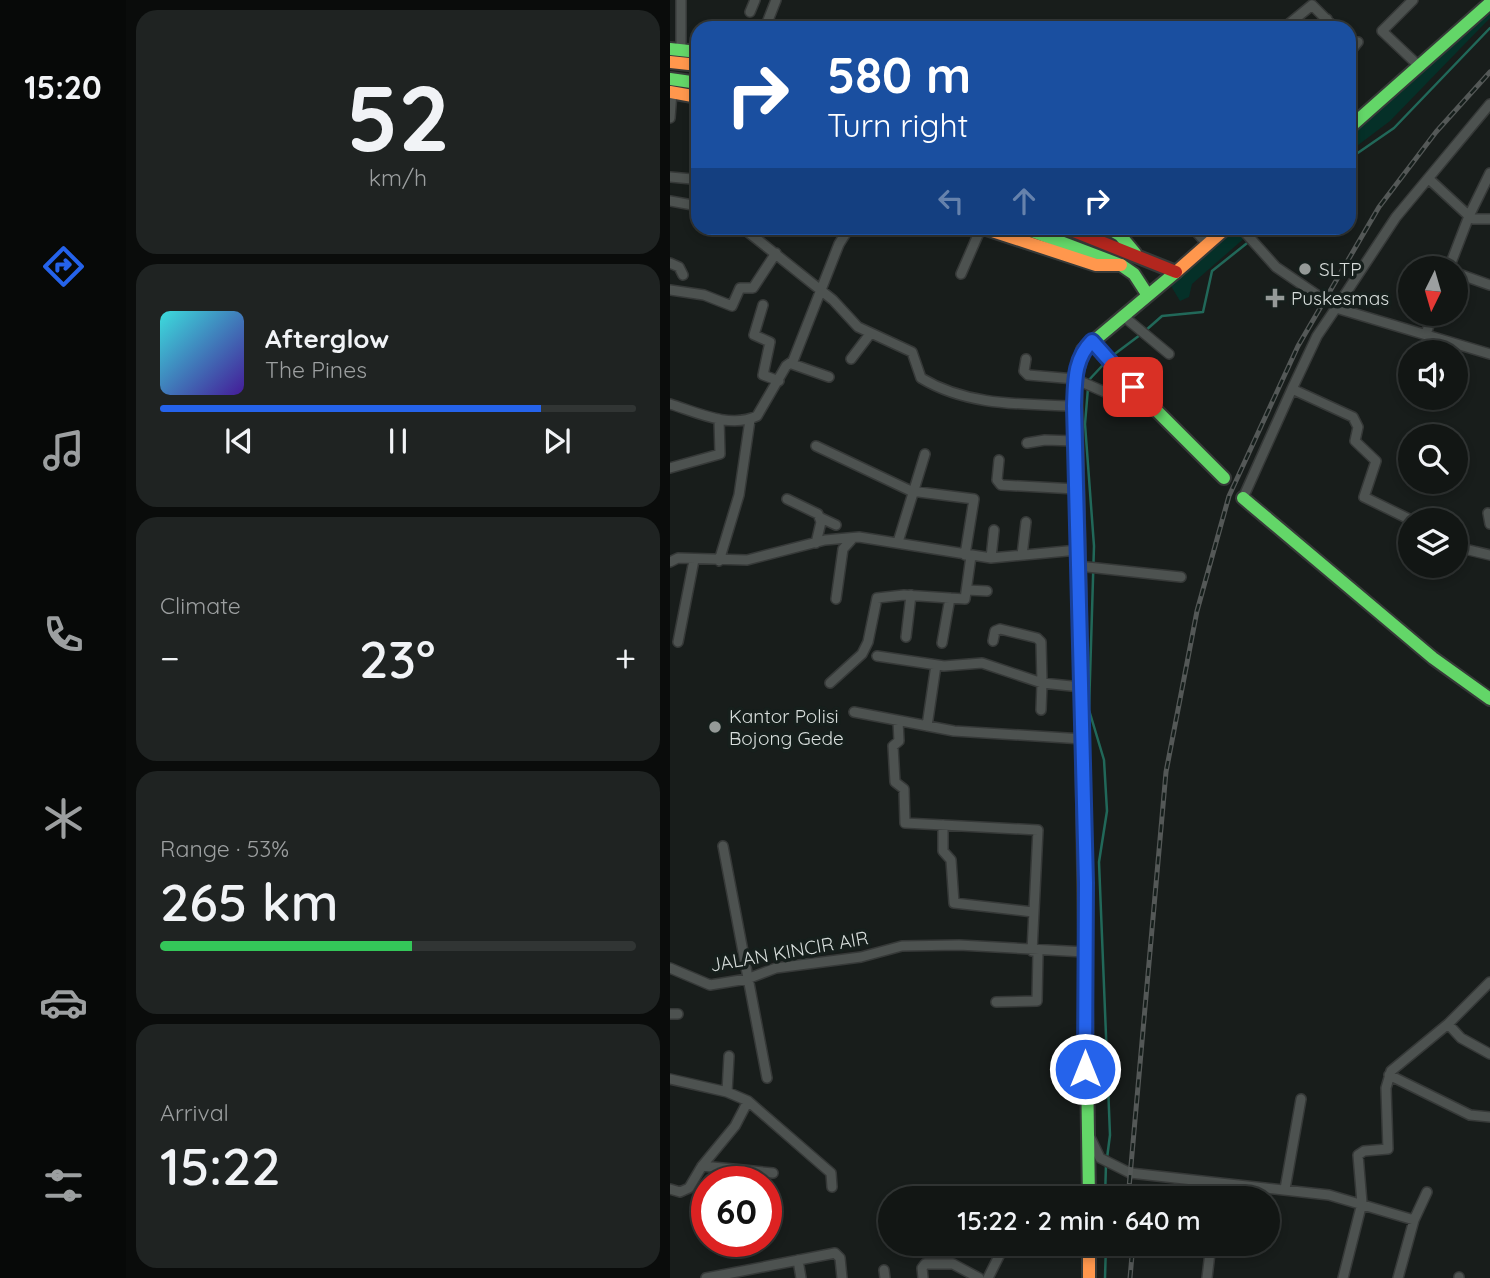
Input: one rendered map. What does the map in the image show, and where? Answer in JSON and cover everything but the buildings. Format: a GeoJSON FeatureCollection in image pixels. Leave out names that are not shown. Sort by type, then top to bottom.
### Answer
{"type":"FeatureCollection","features":[{"type":"Feature","properties":{"kind":"main road"},"geometry":{"type":"LineString","coordinates":[[1356,120],[1420,68],[1490,3]]}},
{"type":"Feature","properties":{"kind":"main road"},"geometry":{"type":"LineString","coordinates":[[670,62],[691,64]]}},
{"type":"Feature","properties":{"kind":"main road"},"geometry":{"type":"LineString","coordinates":[[671,88],[691,84]]}},
{"type":"Feature","properties":{"kind":"main road"},"geometry":{"type":"LineString","coordinates":[[671,88],[691,95]]}},
{"type":"Feature","properties":{"kind":"main road"},"geometry":{"type":"LineString","coordinates":[[1004,235],[1096,265],[1121,265]]}},
{"type":"Feature","properties":{"kind":"main road"},"geometry":{"type":"LineString","coordinates":[[1042,235],[1121,265],[1134,274],[1147,294]]}},
{"type":"Feature","properties":{"kind":"main road"},"geometry":{"type":"LineString","coordinates":[[1085,235],[1176,272]]}},
{"type":"Feature","properties":{"kind":"main road"},"geometry":{"type":"LineString","coordinates":[[1120,235],[1138,256]]}},
{"type":"Feature","properties":{"kind":"main road"},"geometry":{"type":"LineString","coordinates":[[1089,1186],[1081,687],[1083,566],[1078,550],[1074,406],[1082,351],[1218,235]]}},
{"type":"Feature","properties":{"kind":"main road"},"geometry":{"type":"LineString","coordinates":[[1092,341],[1115,369],[1224,478]]}},
{"type":"Feature","properties":{"kind":"main road"},"geometry":{"type":"LineString","coordinates":[[1243,498],[1423,650],[1490,699]]}},
{"type":"Feature","properties":{"kind":"main road"},"geometry":{"type":"LineString","coordinates":[[1089,1256],[1089,1278]]}},
{"type":"Feature","properties":{"kind":"street"},"geometry":{"type":"LineString","coordinates":[[675,50],[681,0]]}},
{"type":"Feature","properties":{"kind":"street"},"geometry":{"type":"LineString","coordinates":[[750,12],[755,0]]}},
{"type":"Feature","properties":{"kind":"street"},"geometry":{"type":"LineString","coordinates":[[768,21],[776,0]]}},
{"type":"Feature","properties":{"kind":"street"},"geometry":{"type":"LineString","coordinates":[[1413,0],[1382,31],[1420,68]]}},
{"type":"Feature","properties":{"kind":"street"},"geometry":{"type":"LineString","coordinates":[[1293,21],[1312,5],[1327,19]]}},
{"type":"Feature","properties":{"kind":"street"},"geometry":{"type":"LineString","coordinates":[[670,118],[671,88]]}},
{"type":"Feature","properties":{"kind":"street"},"geometry":{"type":"LineString","coordinates":[[1243,498],[1317,336],[1380,239],[1485,118],[1490,104]]}},
{"type":"Feature","properties":{"kind":"street"},"geometry":{"type":"LineString","coordinates":[[1454,256],[1490,173]]}},
{"type":"Feature","properties":{"kind":"street"},"geometry":{"type":"LineString","coordinates":[[670,177],[691,179]]}},
{"type":"Feature","properties":{"kind":"street"},"geometry":{"type":"LineString","coordinates":[[1430,179],[1473,219],[1488,219]]}},
{"type":"Feature","properties":{"kind":"street"},"geometry":{"type":"LineString","coordinates":[[670,201],[691,205]]}},
{"type":"Feature","properties":{"kind":"street"},"geometry":{"type":"LineString","coordinates":[[757,235],[821,290],[858,327],[912,352],[921,378],[957,396],[1010,403],[1074,406]]}},
{"type":"Feature","properties":{"kind":"street"},"geometry":{"type":"LineString","coordinates":[[792,364],[846,235]]}},
{"type":"Feature","properties":{"kind":"street"},"geometry":{"type":"LineString","coordinates":[[960,274],[979,235]]}},
{"type":"Feature","properties":{"kind":"street"},"geometry":{"type":"LineString","coordinates":[[1199,235],[1207,244]]}},
{"type":"Feature","properties":{"kind":"street"},"geometry":{"type":"LineString","coordinates":[[1248,235],[1276,267],[1320,297]]}},
{"type":"Feature","properties":{"kind":"street"},"geometry":{"type":"LineString","coordinates":[[670,289],[704,295],[732,306],[739,288],[753,288],[776,253]]}},
{"type":"Feature","properties":{"kind":"street"},"geometry":{"type":"LineString","coordinates":[[670,263],[679,267],[683,275]]}},
{"type":"Feature","properties":{"kind":"street"},"geometry":{"type":"LineString","coordinates":[[1468,277],[1490,285]]}},
{"type":"Feature","properties":{"kind":"street"},"geometry":{"type":"LineString","coordinates":[[763,305],[755,335],[770,342],[763,375],[779,381]]}},
{"type":"Feature","properties":{"kind":"street"},"geometry":{"type":"LineString","coordinates":[[1336,307],[1490,354]]}},
{"type":"Feature","properties":{"kind":"street"},"geometry":{"type":"LineString","coordinates":[[1122,315],[1169,354]]}},
{"type":"Feature","properties":{"kind":"street"},"geometry":{"type":"LineString","coordinates":[[1426,334],[1429,326]]}},
{"type":"Feature","properties":{"kind":"street"},"geometry":{"type":"LineString","coordinates":[[851,359],[870,334]]}},
{"type":"Feature","properties":{"kind":"street"},"geometry":{"type":"LineString","coordinates":[[1026,359],[1024,371],[1028,375],[1078,381],[1113,396]]}},
{"type":"Feature","properties":{"kind":"street"},"geometry":{"type":"LineString","coordinates":[[719,561],[737,503],[750,420],[762,410],[786,366],[792,364],[829,377]]}},
{"type":"Feature","properties":{"kind":"street"},"geometry":{"type":"LineString","coordinates":[[1292,388],[1346,411],[1357,421],[1355,441],[1376,461],[1364,497],[1398,514]]}},
{"type":"Feature","properties":{"kind":"street"},"geometry":{"type":"LineString","coordinates":[[670,404],[719,419],[750,420]]}},
{"type":"Feature","properties":{"kind":"street"},"geometry":{"type":"LineString","coordinates":[[670,468],[720,454],[719,419]]}},
{"type":"Feature","properties":{"kind":"street"},"geometry":{"type":"LineString","coordinates":[[1027,443],[1046,440],[1075,441]]}},
{"type":"Feature","properties":{"kind":"street"},"geometry":{"type":"LineString","coordinates":[[816,446],[911,491],[974,499],[965,600],[911,595],[877,598],[868,642],[862,654],[830,683]]}},
{"type":"Feature","properties":{"kind":"street"},"geometry":{"type":"LineString","coordinates":[[898,542],[911,491],[925,454]]}},
{"type":"Feature","properties":{"kind":"street"},"geometry":{"type":"LineString","coordinates":[[999,460],[997,480],[1001,485],[1076,489]]}},
{"type":"Feature","properties":{"kind":"street"},"geometry":{"type":"LineString","coordinates":[[787,499],[836,525]]}},
{"type":"Feature","properties":{"kind":"street"},"geometry":{"type":"LineString","coordinates":[[1488,513],[1490,524]]}},
{"type":"Feature","properties":{"kind":"street"},"geometry":{"type":"LineString","coordinates":[[816,543],[821,518]]}},
{"type":"Feature","properties":{"kind":"street"},"geometry":{"type":"LineString","coordinates":[[1022,555],[1026,522]]}},
{"type":"Feature","properties":{"kind":"street"},"geometry":{"type":"LineString","coordinates":[[991,558],[994,530]]}},
{"type":"Feature","properties":{"kind":"street"},"geometry":{"type":"LineString","coordinates":[[670,562],[678,558],[719,561],[762,558],[816,543],[861,537],[991,558],[1078,550]]}},
{"type":"Feature","properties":{"kind":"street"},"geometry":{"type":"LineString","coordinates":[[836,599],[843,549],[861,537]]}},
{"type":"Feature","properties":{"kind":"street"},"geometry":{"type":"LineString","coordinates":[[1468,550],[1490,555]]}},
{"type":"Feature","properties":{"kind":"street"},"geometry":{"type":"LineString","coordinates":[[678,642],[694,560]]}},
{"type":"Feature","properties":{"kind":"street"},"geometry":{"type":"LineString","coordinates":[[1083,566],[1181,577]]}},
{"type":"Feature","properties":{"kind":"street"},"geometry":{"type":"LineString","coordinates":[[967,590],[987,591]]}},
{"type":"Feature","properties":{"kind":"street"},"geometry":{"type":"LineString","coordinates":[[906,637],[911,595]]}},
{"type":"Feature","properties":{"kind":"street"},"geometry":{"type":"LineString","coordinates":[[942,643],[950,598]]}},
{"type":"Feature","properties":{"kind":"street"},"geometry":{"type":"LineString","coordinates":[[993,641],[995,631],[1000,629],[1041,642],[1041,710]]}},
{"type":"Feature","properties":{"kind":"street"},"geometry":{"type":"LineString","coordinates":[[877,656],[936,665],[982,663],[1042,683],[1081,687]]}},
{"type":"Feature","properties":{"kind":"street"},"geometry":{"type":"LineString","coordinates":[[927,726],[936,665]]}},
{"type":"Feature","properties":{"kind":"street"},"geometry":{"type":"LineString","coordinates":[[854,712],[980,733],[1083,739]]}},
{"type":"Feature","properties":{"kind":"street"},"geometry":{"type":"LineString","coordinates":[[899,721],[899,741],[893,746],[895,782],[904,789],[904,822],[1038,830],[1033,912],[1037,1001],[996,1002]]}},
{"type":"Feature","properties":{"kind":"street"},"geometry":{"type":"LineString","coordinates":[[943,825],[943,851],[951,860],[954,903],[1033,912]]}},
{"type":"Feature","properties":{"kind":"street"},"geometry":{"type":"LineString","coordinates":[[723,846],[767,1078]]}},
{"type":"Feature","properties":{"kind":"street","name":"JALAN KINCIR AIR"},"geometry":{"type":"LineString","coordinates":[[670,968],[710,985],[747,979],[776,968],[861,957],[902,946],[959,945],[1085,952]]}},
{"type":"Feature","properties":{"kind":"street"},"geometry":{"type":"LineString","coordinates":[[1343,1278],[1362,1203],[1358,1155],[1360,1152],[1388,1149],[1386,1088],[1389,1075],[1395,1065],[1448,1024],[1490,982]]}},
{"type":"Feature","properties":{"kind":"street"},"geometry":{"type":"LineString","coordinates":[[1448,1024],[1461,1038],[1490,1054]]}},
{"type":"Feature","properties":{"kind":"street"},"geometry":{"type":"LineString","coordinates":[[727,1092],[729,1056]]}},
{"type":"Feature","properties":{"kind":"street"},"geometry":{"type":"LineString","coordinates":[[1389,1075],[1470,1115],[1490,1117]]}},
{"type":"Feature","properties":{"kind":"street"},"geometry":{"type":"LineString","coordinates":[[670,1079],[727,1092],[748,1101],[831,1173],[832,1187]]}},
{"type":"Feature","properties":{"kind":"street"},"geometry":{"type":"LineString","coordinates":[[1285,1189],[1301,1099]]}},
{"type":"Feature","properties":{"kind":"street"},"geometry":{"type":"LineString","coordinates":[[702,1166],[735,1126],[748,1101]]}},
{"type":"Feature","properties":{"kind":"street"},"geometry":{"type":"LineString","coordinates":[[1087,1134],[1093,1140],[1100,1158],[1138,1174],[1285,1189],[1362,1203],[1414,1220]]}},
{"type":"Feature","properties":{"kind":"street"},"geometry":{"type":"LineString","coordinates":[[670,1189],[685,1192],[691,1183]]}},
{"type":"Feature","properties":{"kind":"street"},"geometry":{"type":"LineString","coordinates":[[1399,1278],[1414,1220],[1427,1192]]}},
{"type":"Feature","properties":{"kind":"street"},"geometry":{"type":"LineString","coordinates":[[706,1278],[745,1274],[760,1267],[835,1253],[840,1258],[842,1278]]}},
{"type":"Feature","properties":{"kind":"street"},"geometry":{"type":"LineString","coordinates":[[988,1278],[999,1256]]}},
{"type":"Feature","properties":{"kind":"street"},"geometry":{"type":"LineString","coordinates":[[1207,1278],[1210,1256]]}},
{"type":"Feature","properties":{"kind":"street"},"geometry":{"type":"LineString","coordinates":[[798,1260],[801,1278]]}},
{"type":"Feature","properties":{"kind":"street"},"geometry":{"type":"LineString","coordinates":[[923,1278],[922,1268],[925,1264],[953,1264],[979,1278]]}},
{"type":"Feature","properties":{"kind":"street"},"geometry":{"type":"LineString","coordinates":[[760,1267],[762,1278]]}},
{"type":"Feature","properties":{"kind":"green space"},"geometry":{"type":"Polygon","coordinates":[[[1490,10],[1490,18],[1390,121],[1356,147],[1356,127],[1490,10]]]}},
{"type":"Feature","properties":{"kind":"green space"},"geometry":{"type":"Polygon","coordinates":[[[1226,235],[1248,235],[1192,284],[1189,297],[1180,301],[1168,281],[1226,235]]]}},
{"type":"Feature","properties":{"kind":"waterway"},"geometry":{"type":"LineString","coordinates":[[1356,154],[1394,128],[1490,28]]}},
{"type":"Feature","properties":{"kind":"waterway"},"geometry":{"type":"LineString","coordinates":[[1145,331],[1162,316],[1203,312],[1212,271],[1257,235]]}},
{"type":"Feature","properties":{"kind":"waterway"},"geometry":{"type":"LineString","coordinates":[[1112,356],[1140,335]]}},
{"type":"Feature","properties":{"kind":"waterway"},"geometry":{"type":"LineString","coordinates":[[1088,381],[1102,366]]}},
{"type":"Feature","properties":{"kind":"waterway"},"geometry":{"type":"LineString","coordinates":[[1088,388],[1085,424],[1094,546],[1089,710],[1104,760],[1107,811],[1099,862],[1110,1135],[1107,1158]]}},
{"type":"Feature","properties":{"kind":"waterway"},"geometry":{"type":"LineString","coordinates":[[1105,1186],[1106,1164]]}},
{"type":"Feature","properties":{"kind":"waterway"},"geometry":{"type":"LineString","coordinates":[[1105,1278],[1106,1256]]}},
{"type":"Feature","properties":{"kind":"railway"},"geometry":{"type":"LineString","coordinates":[[1129,1186],[1166,772],[1197,611],[1229,496],[1298,346],[1379,207],[1436,132],[1490,72]]}},
{"type":"Feature","properties":{"kind":"railway"},"geometry":{"type":"LineString","coordinates":[[1130,1278],[1132,1256]]}},
{"type":"Feature","properties":{"kind":"traffic: fast"},"geometry":{"type":"LineString","coordinates":[[1356,122],[1490,3]]}},
{"type":"Feature","properties":{"kind":"traffic: fast"},"geometry":{"type":"LineString","coordinates":[[670,49],[691,51]]}},
{"type":"Feature","properties":{"kind":"traffic: fast"},"geometry":{"type":"LineString","coordinates":[[670,79],[691,82]]}},
{"type":"Feature","properties":{"kind":"traffic: fast"},"geometry":{"type":"LineString","coordinates":[[1042,235],[1121,265],[1134,274],[1147,294]]}},
{"type":"Feature","properties":{"kind":"traffic: fast"},"geometry":{"type":"LineString","coordinates":[[1120,235],[1135,253]]}},
{"type":"Feature","properties":{"kind":"traffic: fast"},"geometry":{"type":"LineString","coordinates":[[1083,350],[1176,272]]}},
{"type":"Feature","properties":{"kind":"traffic: fast"},"geometry":{"type":"LineString","coordinates":[[1092,341],[1115,369],[1224,478]]}},
{"type":"Feature","properties":{"kind":"traffic: fast"},"geometry":{"type":"LineString","coordinates":[[1243,498],[1433,658],[1490,699]]}},
{"type":"Feature","properties":{"kind":"traffic: fast"},"geometry":{"type":"LineString","coordinates":[[1080,608],[1089,1186]]}},
{"type":"Feature","properties":{"kind":"traffic: slow"},"geometry":{"type":"LineString","coordinates":[[670,62],[691,64]]}},
{"type":"Feature","properties":{"kind":"traffic: slow"},"geometry":{"type":"LineString","coordinates":[[670,92],[691,96]]}},
{"type":"Feature","properties":{"kind":"traffic: slow"},"geometry":{"type":"LineString","coordinates":[[1004,235],[1096,265],[1121,265]]}},
{"type":"Feature","properties":{"kind":"traffic: slow"},"geometry":{"type":"LineString","coordinates":[[1176,272],[1218,235]]}},
{"type":"Feature","properties":{"kind":"traffic: slow"},"geometry":{"type":"LineString","coordinates":[[1080,608],[1075,379],[1083,350]]}},
{"type":"Feature","properties":{"kind":"traffic: slow"},"geometry":{"type":"LineString","coordinates":[[1089,1256],[1089,1278]]}},
{"type":"Feature","properties":{"kind":"traffic: jam"},"geometry":{"type":"LineString","coordinates":[[1084,235],[1176,272]]}},
{"type":"Feature","properties":{"kind":"place","name":"SLTP"},"geometry":{"type":"Point","coordinates":[1305,269]}},
{"type":"Feature","properties":{"kind":"place","name":"Puskesmas"},"geometry":{"type":"Point","coordinates":[1275,298]}},
{"type":"Feature","properties":{"kind":"place","name":"Kantor Polisi Bojong Gede"},"geometry":{"type":"Point","coordinates":[715,727]}},
{"type":"Feature","properties":{"kind":"route"},"geometry":{"type":"LineString","coordinates":[[1085,1069],[1086,883],[1074,406],[1077,364],[1082,351],[1092,341],[1133,387]]}}]}
